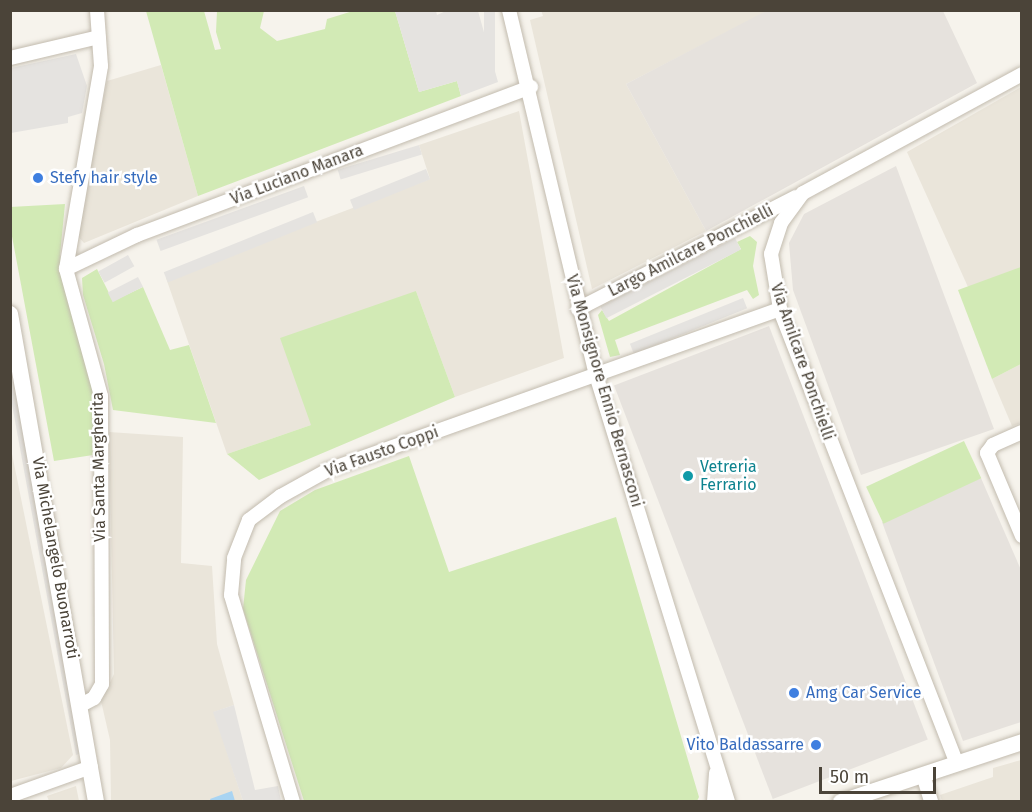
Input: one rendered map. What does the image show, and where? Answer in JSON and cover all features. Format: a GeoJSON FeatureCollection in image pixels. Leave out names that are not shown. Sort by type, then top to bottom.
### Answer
{"type":"FeatureCollection","features":[{"type":"Feature","properties":{"kind":"street","name":"Via Santa Margherita"},"geometry":{"type":"LineString","coordinates":[[81,705],[94,698],[102,684],[101,396],[66,269],[101,66],[97,10]]}},
{"type":"Feature","properties":{"kind":"street","name":"Via Monsignore Ennio Bernasconi"},"geometry":{"type":"LineString","coordinates":[[509,10],[531,87],[578,309],[596,375],[728,801]]}},
{"type":"Feature","properties":{"kind":"street"},"geometry":{"type":"LineString","coordinates":[[10,58],[99,37]]}},
{"type":"Feature","properties":{"kind":"street","name":"Via Amilcare Ponchielli"},"geometry":{"type":"LineString","coordinates":[[957,764],[780,309],[771,270],[773,245],[788,210],[803,193],[1022,74]]}},
{"type":"Feature","properties":{"kind":"street","name":"Via Luciano Manara"},"geometry":{"type":"LineString","coordinates":[[66,269],[137,235],[531,87]]}},
{"type":"Feature","properties":{"kind":"street","name":"Largo Amilcare Ponchielli"},"geometry":{"type":"LineString","coordinates":[[578,309],[803,193]]}},
{"type":"Feature","properties":{"kind":"street"},"geometry":{"type":"LineString","coordinates":[[596,375],[780,309]]}},
{"type":"Feature","properties":{"kind":"street","name":"Via Michelangelo Buonarroti"},"geometry":{"type":"LineString","coordinates":[[10,314],[81,705],[96,801]]}},
{"type":"Feature","properties":{"kind":"street","name":"Via Fausto Coppi"},"geometry":{"type":"LineString","coordinates":[[293,801],[231,595],[234,558],[249,520],[281,496],[328,471],[596,375]]}},
{"type":"Feature","properties":{"kind":"street"},"geometry":{"type":"LineString","coordinates":[[1022,432],[993,445],[987,453],[1022,536]]}},
{"type":"Feature","properties":{"kind":"street"},"geometry":{"type":"LineString","coordinates":[[841,801],[1022,742]]}},
{"type":"Feature","properties":{"kind":"street"},"geometry":{"type":"LineString","coordinates":[[10,796],[30,796],[91,767]]}},
{"type":"Feature","properties":{"kind":"street","name":"Via Monsignore Ennio Bernasconi"},"geometry":{"type":"LineString","coordinates":[[714,801],[716,768]]}},
{"type":"Feature","properties":{"kind":"street"},"geometry":{"type":"LineString","coordinates":[[923,775],[932,801]]}},
{"type":"Feature","properties":{"kind":"shaded area"},"geometry":{"type":"Polygon","coordinates":[[[541,10],[768,11],[626,84],[706,231],[592,289],[530,20],[543,16],[541,10]]]}},
{"type":"Feature","properties":{"kind":"shaded area"},"geometry":{"type":"Polygon","coordinates":[[[768,10],[943,11],[977,83],[706,231],[626,84],[768,10]]]}},
{"type":"Feature","properties":{"kind":"shaded area"},"geometry":{"type":"Polygon","coordinates":[[[395,11],[436,11],[437,15],[446,11],[478,11],[498,82],[461,96],[457,81],[419,92],[395,11]]]}},
{"type":"Feature","properties":{"kind":"shaded area"},"geometry":{"type":"Polygon","coordinates":[[[484,11],[495,11],[495,72],[484,72],[484,11]]]}},
{"type":"Feature","properties":{"kind":"shaded area"},"geometry":{"type":"Polygon","coordinates":[[[76,54],[87,86],[82,113],[68,117],[68,123],[11,133],[11,68],[76,54]]]}},
{"type":"Feature","properties":{"kind":"shaded area"},"geometry":{"type":"Polygon","coordinates":[[[161,65],[198,196],[84,243],[76,234],[107,81],[161,65]]]}},
{"type":"Feature","properties":{"kind":"shaded area"},"geometry":{"type":"Polygon","coordinates":[[[1021,87],[1021,269],[968,287],[907,152],[1021,87]]]}},
{"type":"Feature","properties":{"kind":"shaded area"},"geometry":{"type":"Polygon","coordinates":[[[519,111],[564,358],[455,397],[416,291],[311,425],[227,454],[166,278],[430,179],[419,145],[519,111]]]}},
{"type":"Feature","properties":{"kind":"shaded area"},"geometry":{"type":"Polygon","coordinates":[[[419,145],[422,155],[341,179],[338,170],[419,145]]]}},
{"type":"Feature","properties":{"kind":"shaded area"},"geometry":{"type":"Polygon","coordinates":[[[896,166],[994,429],[861,475],[793,290],[789,243],[804,214],[896,166]]]}},
{"type":"Feature","properties":{"kind":"shaded area"},"geometry":{"type":"Polygon","coordinates":[[[426,169],[430,179],[354,210],[350,200],[426,169]]]}},
{"type":"Feature","properties":{"kind":"shaded area"},"geometry":{"type":"Polygon","coordinates":[[[304,186],[308,197],[161,251],[156,240],[304,186]]]}},
{"type":"Feature","properties":{"kind":"shaded area"},"geometry":{"type":"Polygon","coordinates":[[[313,212],[317,222],[168,283],[164,272],[313,212]]]}},
{"type":"Feature","properties":{"kind":"shaded area"},"geometry":{"type":"Polygon","coordinates":[[[735,238],[741,250],[606,318],[600,307],[735,238]]]}},
{"type":"Feature","properties":{"kind":"shaded area"},"geometry":{"type":"Polygon","coordinates":[[[128,255],[134,266],[105,283],[98,271],[128,255]]]}},
{"type":"Feature","properties":{"kind":"shaded area"},"geometry":{"type":"Polygon","coordinates":[[[138,277],[143,287],[113,302],[108,292],[138,277]]]}},
{"type":"Feature","properties":{"kind":"shaded area"},"geometry":{"type":"Polygon","coordinates":[[[743,298],[747,308],[634,354],[630,344],[743,298]]]}},
{"type":"Feature","properties":{"kind":"shaded area"},"geometry":{"type":"Polygon","coordinates":[[[769,326],[928,740],[773,799],[614,385],[769,326]]]}},
{"type":"Feature","properties":{"kind":"shaded area"},"geometry":{"type":"Polygon","coordinates":[[[1021,364],[1021,423],[1012,426],[992,379],[1021,364]]]}},
{"type":"Feature","properties":{"kind":"shaded area"},"geometry":{"type":"Polygon","coordinates":[[[15,374],[84,752],[76,755],[11,399],[10,375],[15,374]]]}},
{"type":"Feature","properties":{"kind":"shaded area"},"geometry":{"type":"Polygon","coordinates":[[[109,432],[183,437],[181,563],[212,566],[217,644],[234,705],[214,712],[243,801],[111,801],[110,740],[101,701],[114,674],[109,432]]]}},
{"type":"Feature","properties":{"kind":"shaded area"},"geometry":{"type":"Polygon","coordinates":[[[10,444],[73,755],[61,768],[11,781],[10,444]]]}},
{"type":"Feature","properties":{"kind":"shaded area"},"geometry":{"type":"Polygon","coordinates":[[[981,478],[1021,570],[1021,722],[963,741],[882,522],[981,478]]]}},
{"type":"Feature","properties":{"kind":"shaded area"},"geometry":{"type":"Polygon","coordinates":[[[234,705],[255,790],[278,786],[281,801],[243,801],[213,712],[234,705]]]}},
{"type":"Feature","properties":{"kind":"shaded area"},"geometry":{"type":"Polygon","coordinates":[[[1021,760],[1021,801],[942,801],[940,795],[993,777],[993,768],[1021,760]]]}},
{"type":"Feature","properties":{"kind":"shaded area"},"geometry":{"type":"Polygon","coordinates":[[[76,786],[79,801],[49,801],[47,796],[76,786]]]}},
{"type":"Feature","properties":{"kind":"green space"},"geometry":{"type":"Polygon","coordinates":[[[146,11],[204,11],[215,50],[221,49],[216,32],[217,11],[264,11],[260,28],[277,41],[325,29],[327,19],[353,11],[395,11],[419,92],[457,81],[461,96],[198,196],[146,11]]]}},
{"type":"Feature","properties":{"kind":"green space"},"geometry":{"type":"Polygon","coordinates":[[[65,204],[60,255],[93,387],[93,455],[54,461],[11,231],[10,207],[65,204]]]}},
{"type":"Feature","properties":{"kind":"green space"},"geometry":{"type":"Polygon","coordinates":[[[750,236],[757,242],[753,266],[759,295],[753,299],[747,290],[615,340],[620,355],[610,357],[598,315],[602,310],[609,321],[741,249],[737,242],[750,236]]]}},
{"type":"Feature","properties":{"kind":"green space"},"geometry":{"type":"Polygon","coordinates":[[[1021,267],[1021,364],[992,379],[958,290],[1021,267]]]}},
{"type":"Feature","properties":{"kind":"green space"},"geometry":{"type":"Polygon","coordinates":[[[97,269],[113,301],[143,287],[170,350],[189,345],[216,423],[113,410],[104,364],[83,295],[82,278],[97,269]]]}},
{"type":"Feature","properties":{"kind":"green space"},"geometry":{"type":"Polygon","coordinates":[[[416,291],[455,397],[259,480],[227,454],[311,425],[280,338],[416,291]]]}},
{"type":"Feature","properties":{"kind":"green space"},"geometry":{"type":"Polygon","coordinates":[[[964,441],[981,478],[883,524],[866,487],[964,441]]]}},
{"type":"Feature","properties":{"kind":"green space"},"geometry":{"type":"Polygon","coordinates":[[[409,456],[449,572],[616,517],[699,797],[697,801],[304,801],[243,609],[246,580],[280,511],[315,490],[409,456]]]}},
{"type":"Feature","properties":{"kind":"water"},"geometry":{"type":"Polygon","coordinates":[[[232,791],[235,801],[211,801],[210,799],[232,791]]]}},
{"type":"Feature","properties":{"kind":"place","name":"Stefy hair style"},"geometry":{"type":"Point","coordinates":[38,178]}},
{"type":"Feature","properties":{"kind":"place","name":"Vetreria Ferrario"},"geometry":{"type":"Point","coordinates":[688,476]}},
{"type":"Feature","properties":{"kind":"place","name":"Amg Car Service"},"geometry":{"type":"Point","coordinates":[794,693]}},
{"type":"Feature","properties":{"kind":"place","name":"Vito Baldassarre"},"geometry":{"type":"Point","coordinates":[816,745]}}]}
